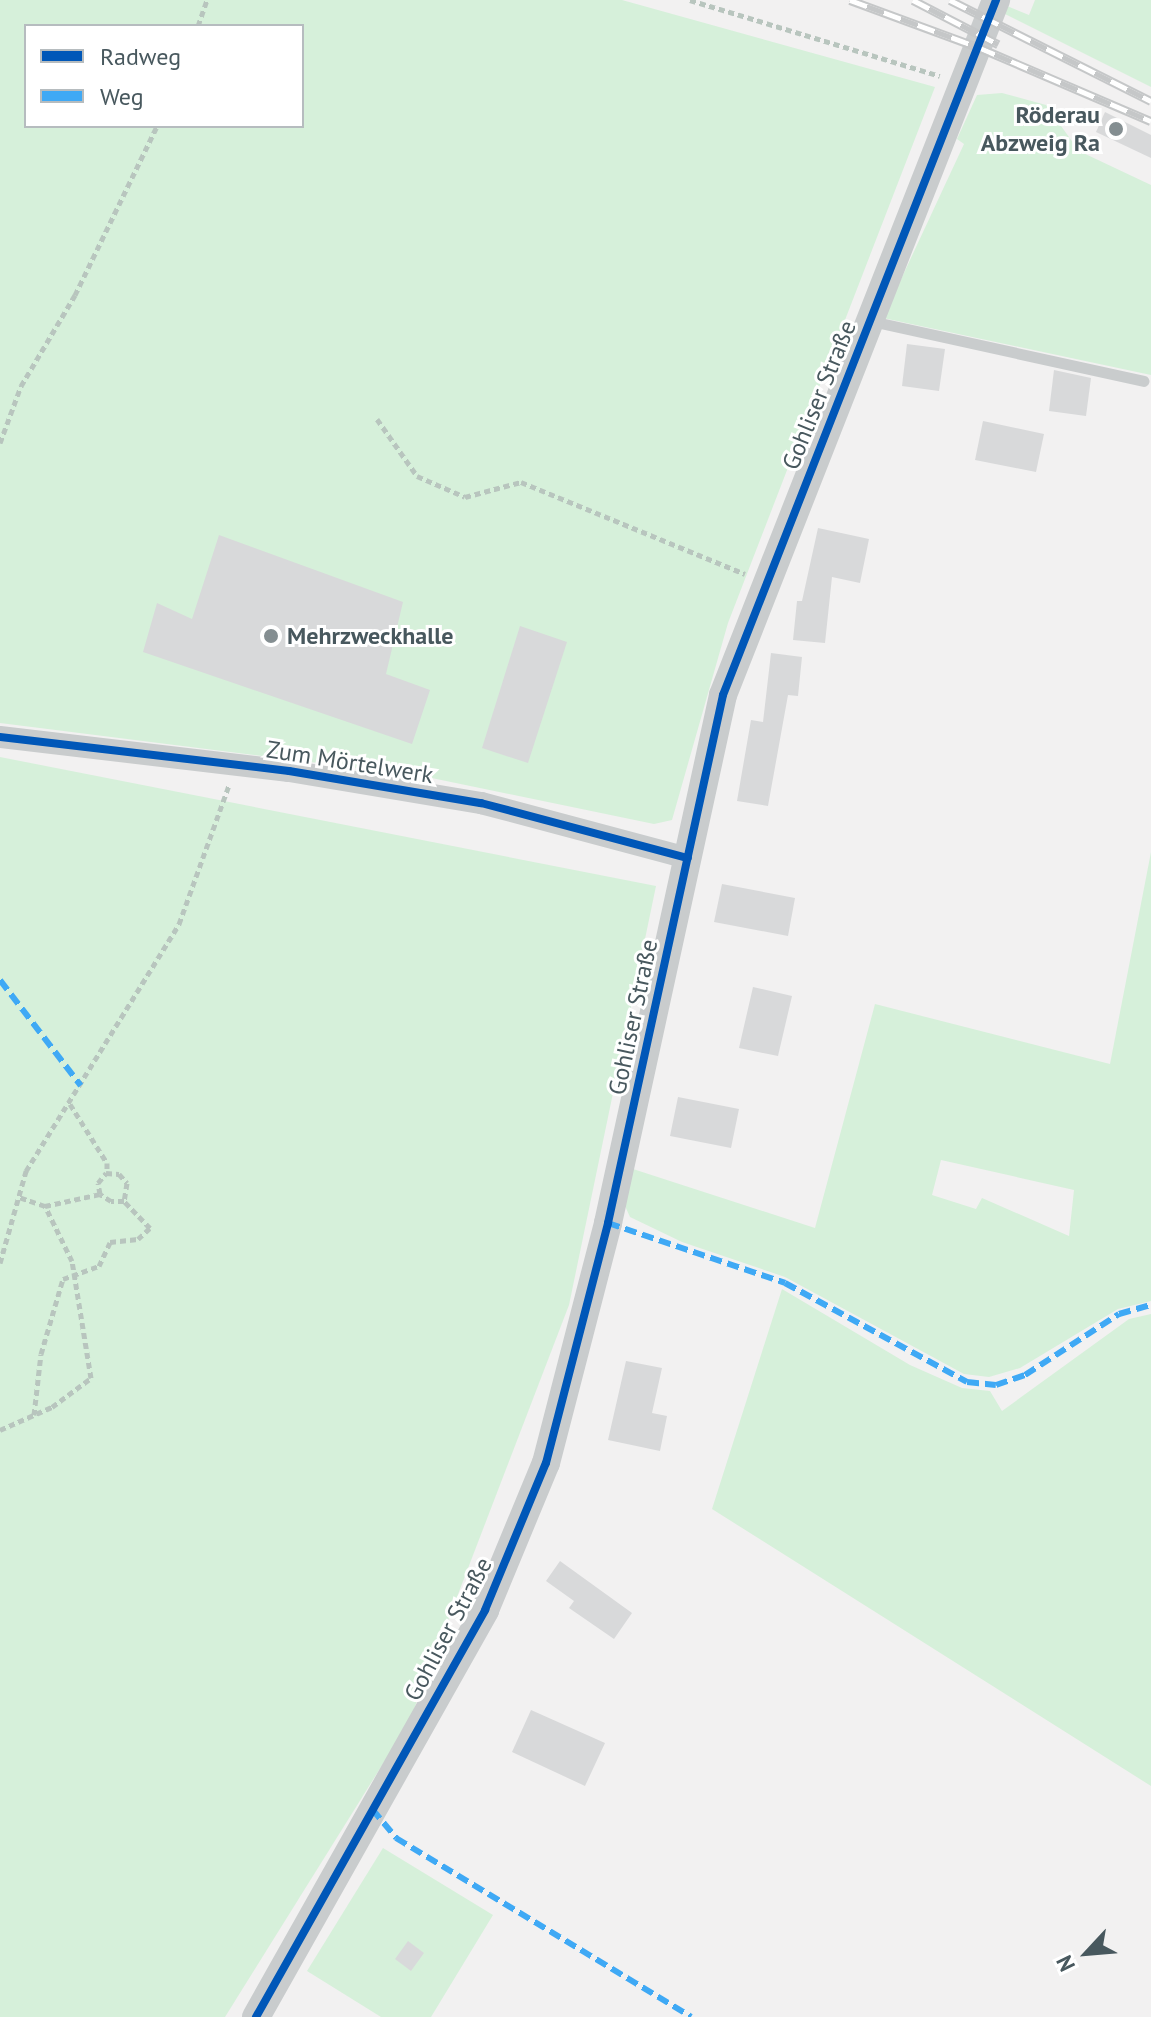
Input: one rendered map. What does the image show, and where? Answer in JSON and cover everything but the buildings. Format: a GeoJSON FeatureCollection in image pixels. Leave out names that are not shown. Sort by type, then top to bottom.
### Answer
{"type":"FeatureCollection","features":[{"type":"Feature","properties":{"kind":"street","name":"Gohliser Straße"},"geometry":{"type":"LineString","coordinates":[[256,2017],[473,1633],[538,1487],[562,1419],[723,695],[996,0]]}},
{"type":"Feature","properties":{"kind":"street","name":"Zum Mörtelwerk"},"geometry":{"type":"LineString","coordinates":[[0,737],[237,765],[481,803],[688,858]]}},
{"type":"Feature","properties":{"kind":"lane"},"geometry":{"type":"LineString","coordinates":[[870,321],[1143,381]]}},
{"type":"Feature","properties":{"kind":"path"},"geometry":{"type":"LineString","coordinates":[[199,24],[207,0]]}},
{"type":"Feature","properties":{"kind":"path"},"geometry":{"type":"LineString","coordinates":[[690,0],[963,86]]}},
{"type":"Feature","properties":{"kind":"path"},"geometry":{"type":"LineString","coordinates":[[0,443],[21,386],[75,295],[156,128]]}},
{"type":"Feature","properties":{"kind":"path"},"geometry":{"type":"LineString","coordinates":[[377,419],[417,476],[465,497],[521,482],[766,579]]}},
{"type":"Feature","properties":{"kind":"path"},"geometry":{"type":"LineString","coordinates":[[0,1263],[26,1171],[179,924],[237,765]]}},
{"type":"Feature","properties":{"kind":"path"},"geometry":{"type":"LineString","coordinates":[[70,1104],[107,1163],[106,1173],[98,1183],[100,1194]]}},
{"type":"Feature","properties":{"kind":"path"},"geometry":{"type":"LineString","coordinates":[[106,1173],[119,1174],[127,1183],[124,1201]]}},
{"type":"Feature","properties":{"kind":"path"},"geometry":{"type":"LineString","coordinates":[[19,1197],[45,1206],[100,1194],[111,1201],[124,1201],[150,1228],[138,1239],[110,1242],[99,1266],[63,1279],[54,1307],[34,1415]]}},
{"type":"Feature","properties":{"kind":"path"},"geometry":{"type":"LineString","coordinates":[[0,1430],[81,1390],[91,1378],[74,1273],[45,1206]]}},
{"type":"Feature","properties":{"kind":"green space"},"geometry":{"type":"Polygon","coordinates":[[[0,0],[622,0],[935,87],[728,623],[672,820],[654,824],[422,776],[0,723],[0,0]]]}},
{"type":"Feature","properties":{"kind":"green space"},"geometry":{"type":"Polygon","coordinates":[[[1035,0],[1151,0],[1151,87],[1005,14],[1007,6],[1029,15],[1035,0]]]}},
{"type":"Feature","properties":{"kind":"green space"},"geometry":{"type":"Polygon","coordinates":[[[1002,93],[1046,105],[1079,151],[1151,185],[1151,375],[883,318],[964,144],[957,139],[977,95],[1002,93]]]}},
{"type":"Feature","properties":{"kind":"green space"},"geometry":{"type":"Polygon","coordinates":[[[0,757],[656,886],[569,1305],[409,1722],[225,2017],[0,2017],[0,757]]]}},
{"type":"Feature","properties":{"kind":"green space"},"geometry":{"type":"Polygon","coordinates":[[[1151,852],[1151,1301],[1118,1309],[1020,1368],[989,1377],[964,1374],[785,1277],[682,1242],[630,1217],[625,1206],[633,1169],[815,1228],[875,1004],[1110,1064],[1151,852]],[[941,1160],[932,1195],[976,1209],[982,1198],[1069,1236],[1074,1190],[941,1160]]]}},
{"type":"Feature","properties":{"kind":"green space"},"geometry":{"type":"Polygon","coordinates":[[[782,1289],[910,1365],[962,1388],[990,1391],[1002,1411],[1129,1319],[1151,1314],[1151,1786],[712,1509],[782,1289]]]}},
{"type":"Feature","properties":{"kind":"green space"},"geometry":{"type":"Polygon","coordinates":[[[383,1848],[493,1915],[431,2017],[381,2017],[307,1971],[383,1848]]]}},
{"type":"Feature","properties":{"kind":"railway"},"geometry":{"type":"LineString","coordinates":[[850,0],[978,47],[1151,121]]}},
{"type":"Feature","properties":{"kind":"railway"},"geometry":{"type":"LineString","coordinates":[[913,0],[998,44]]}},
{"type":"Feature","properties":{"kind":"railway"},"geometry":{"type":"LineString","coordinates":[[950,0],[1151,101]]}},
{"type":"Feature","properties":{"kind":"marked path"},"geometry":{"type":"LineString","coordinates":[[0,980],[81,1086]]}},
{"type":"Feature","properties":{"kind":"marked path"},"geometry":{"type":"LineString","coordinates":[[608,1223],[785,1283],[967,1382],[996,1385],[1025,1375],[1119,1314],[1151,1305]]}},
{"type":"Feature","properties":{"kind":"marked path"},"geometry":{"type":"LineString","coordinates":[[372,1809],[396,1838],[691,2017]]}},
{"type":"Feature","properties":{"kind":"cycle path"},"geometry":{"type":"LineString","coordinates":[[256,2017],[485,1610],[546,1463],[608,1223],[723,695],[996,0]]}},
{"type":"Feature","properties":{"kind":"cycle path"},"geometry":{"type":"LineString","coordinates":[[0,737],[289,771],[481,803],[688,858]]}},
{"type":"Feature","properties":{"kind":"place","name":"Röderau Abzweig Ra"},"geometry":{"type":"Point","coordinates":[1116,129]}},
{"type":"Feature","properties":{"kind":"place","name":"Mehrzweckhalle"},"geometry":{"type":"Point","coordinates":[271,636]}}]}
